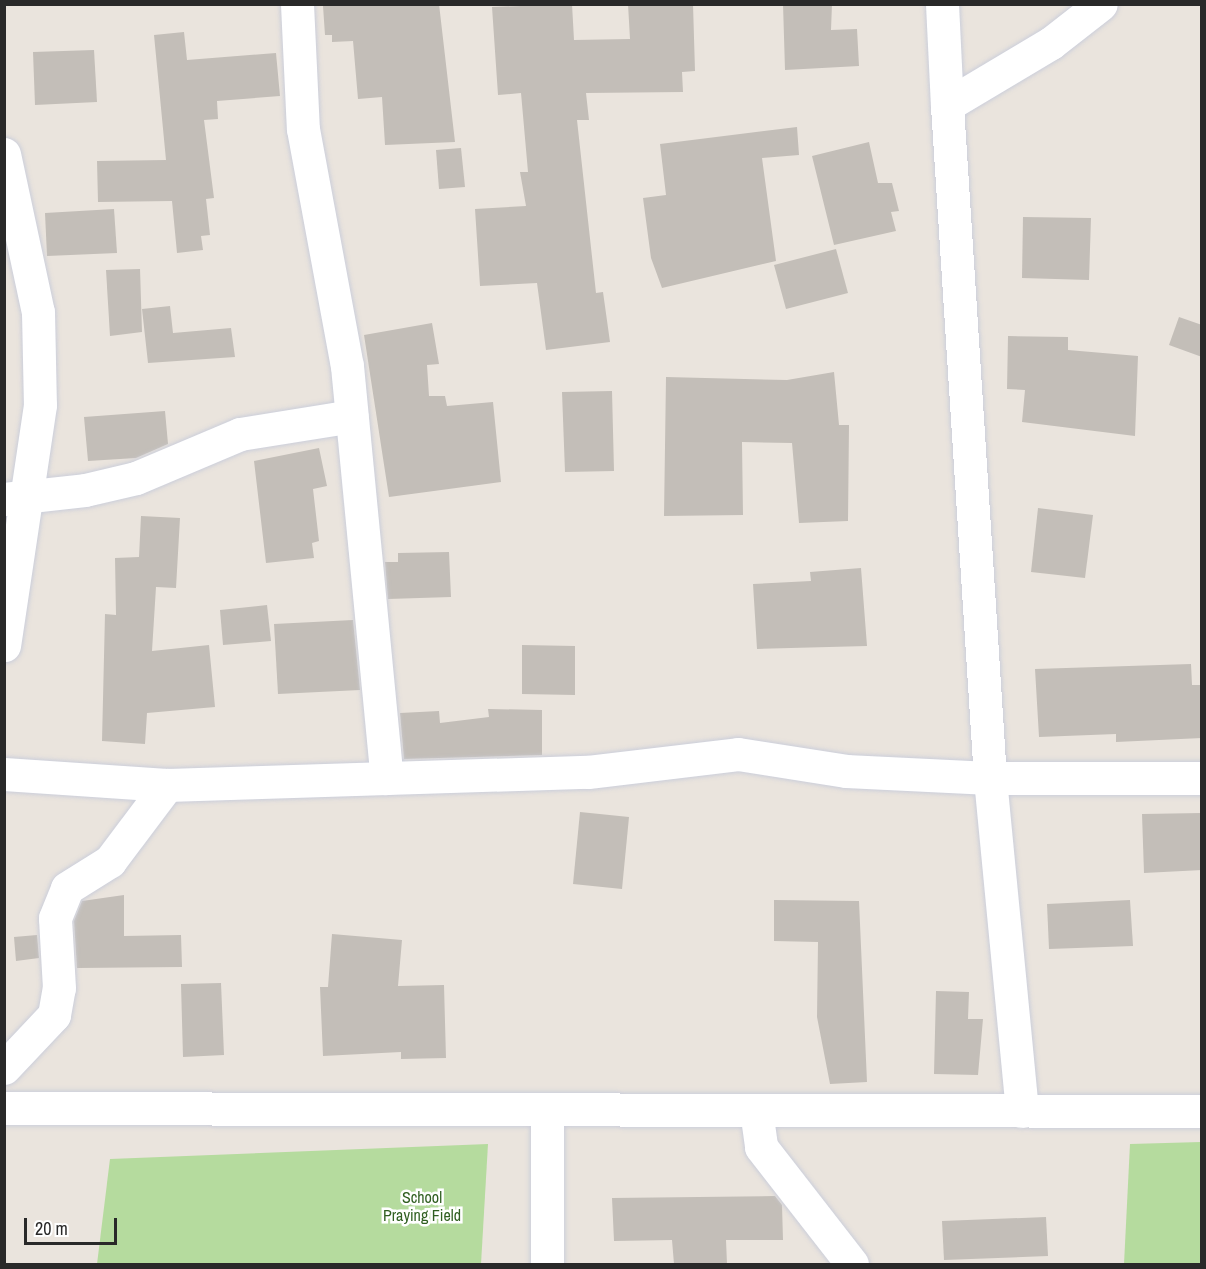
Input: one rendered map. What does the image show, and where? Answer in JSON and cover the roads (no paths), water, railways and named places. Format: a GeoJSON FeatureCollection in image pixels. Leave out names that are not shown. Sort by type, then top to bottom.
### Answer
{"type":"FeatureCollection","features":[{"type":"Feature","properties":{"kind":"street"},"geometry":{"type":"LineString","coordinates":[[297,4],[303,129],[352,416],[387,778]]}},
{"type":"Feature","properties":{"kind":"street"},"geometry":{"type":"LineString","coordinates":[[942,4],[990,778],[1022,1111]]}},
{"type":"Feature","properties":{"kind":"street"},"geometry":{"type":"LineString","coordinates":[[947,105],[1051,43],[1101,4]]}},
{"type":"Feature","properties":{"kind":"street"},"geometry":{"type":"LineString","coordinates":[[4,154],[38,312],[40,405],[15,500],[4,645]]}},
{"type":"Feature","properties":{"kind":"street"},"geometry":{"type":"LineString","coordinates":[[15,500],[136,478],[240,434],[352,416]]}},
{"type":"Feature","properties":{"kind":"street"},"geometry":{"type":"LineString","coordinates":[[4,774],[167,785],[588,772],[738,754],[846,771],[990,778],[1202,778]]}},
{"type":"Feature","properties":{"kind":"street"},"geometry":{"type":"LineString","coordinates":[[4,1068],[54,1015],[58,988],[55,918],[68,888],[110,861],[167,785]]}},
{"type":"Feature","properties":{"kind":"street"},"geometry":{"type":"LineString","coordinates":[[4,1108],[1202,1111]]}},
{"type":"Feature","properties":{"kind":"street"},"geometry":{"type":"LineString","coordinates":[[547,1110],[547,1264]]}},
{"type":"Feature","properties":{"kind":"street"},"geometry":{"type":"LineString","coordinates":[[756,1110],[761,1147],[852,1264]]}},
{"type":"Feature","properties":{"kind":"park label","name":"School Praying Field"},"geometry":{"type":"Point","coordinates":[422,1206]}}]}
